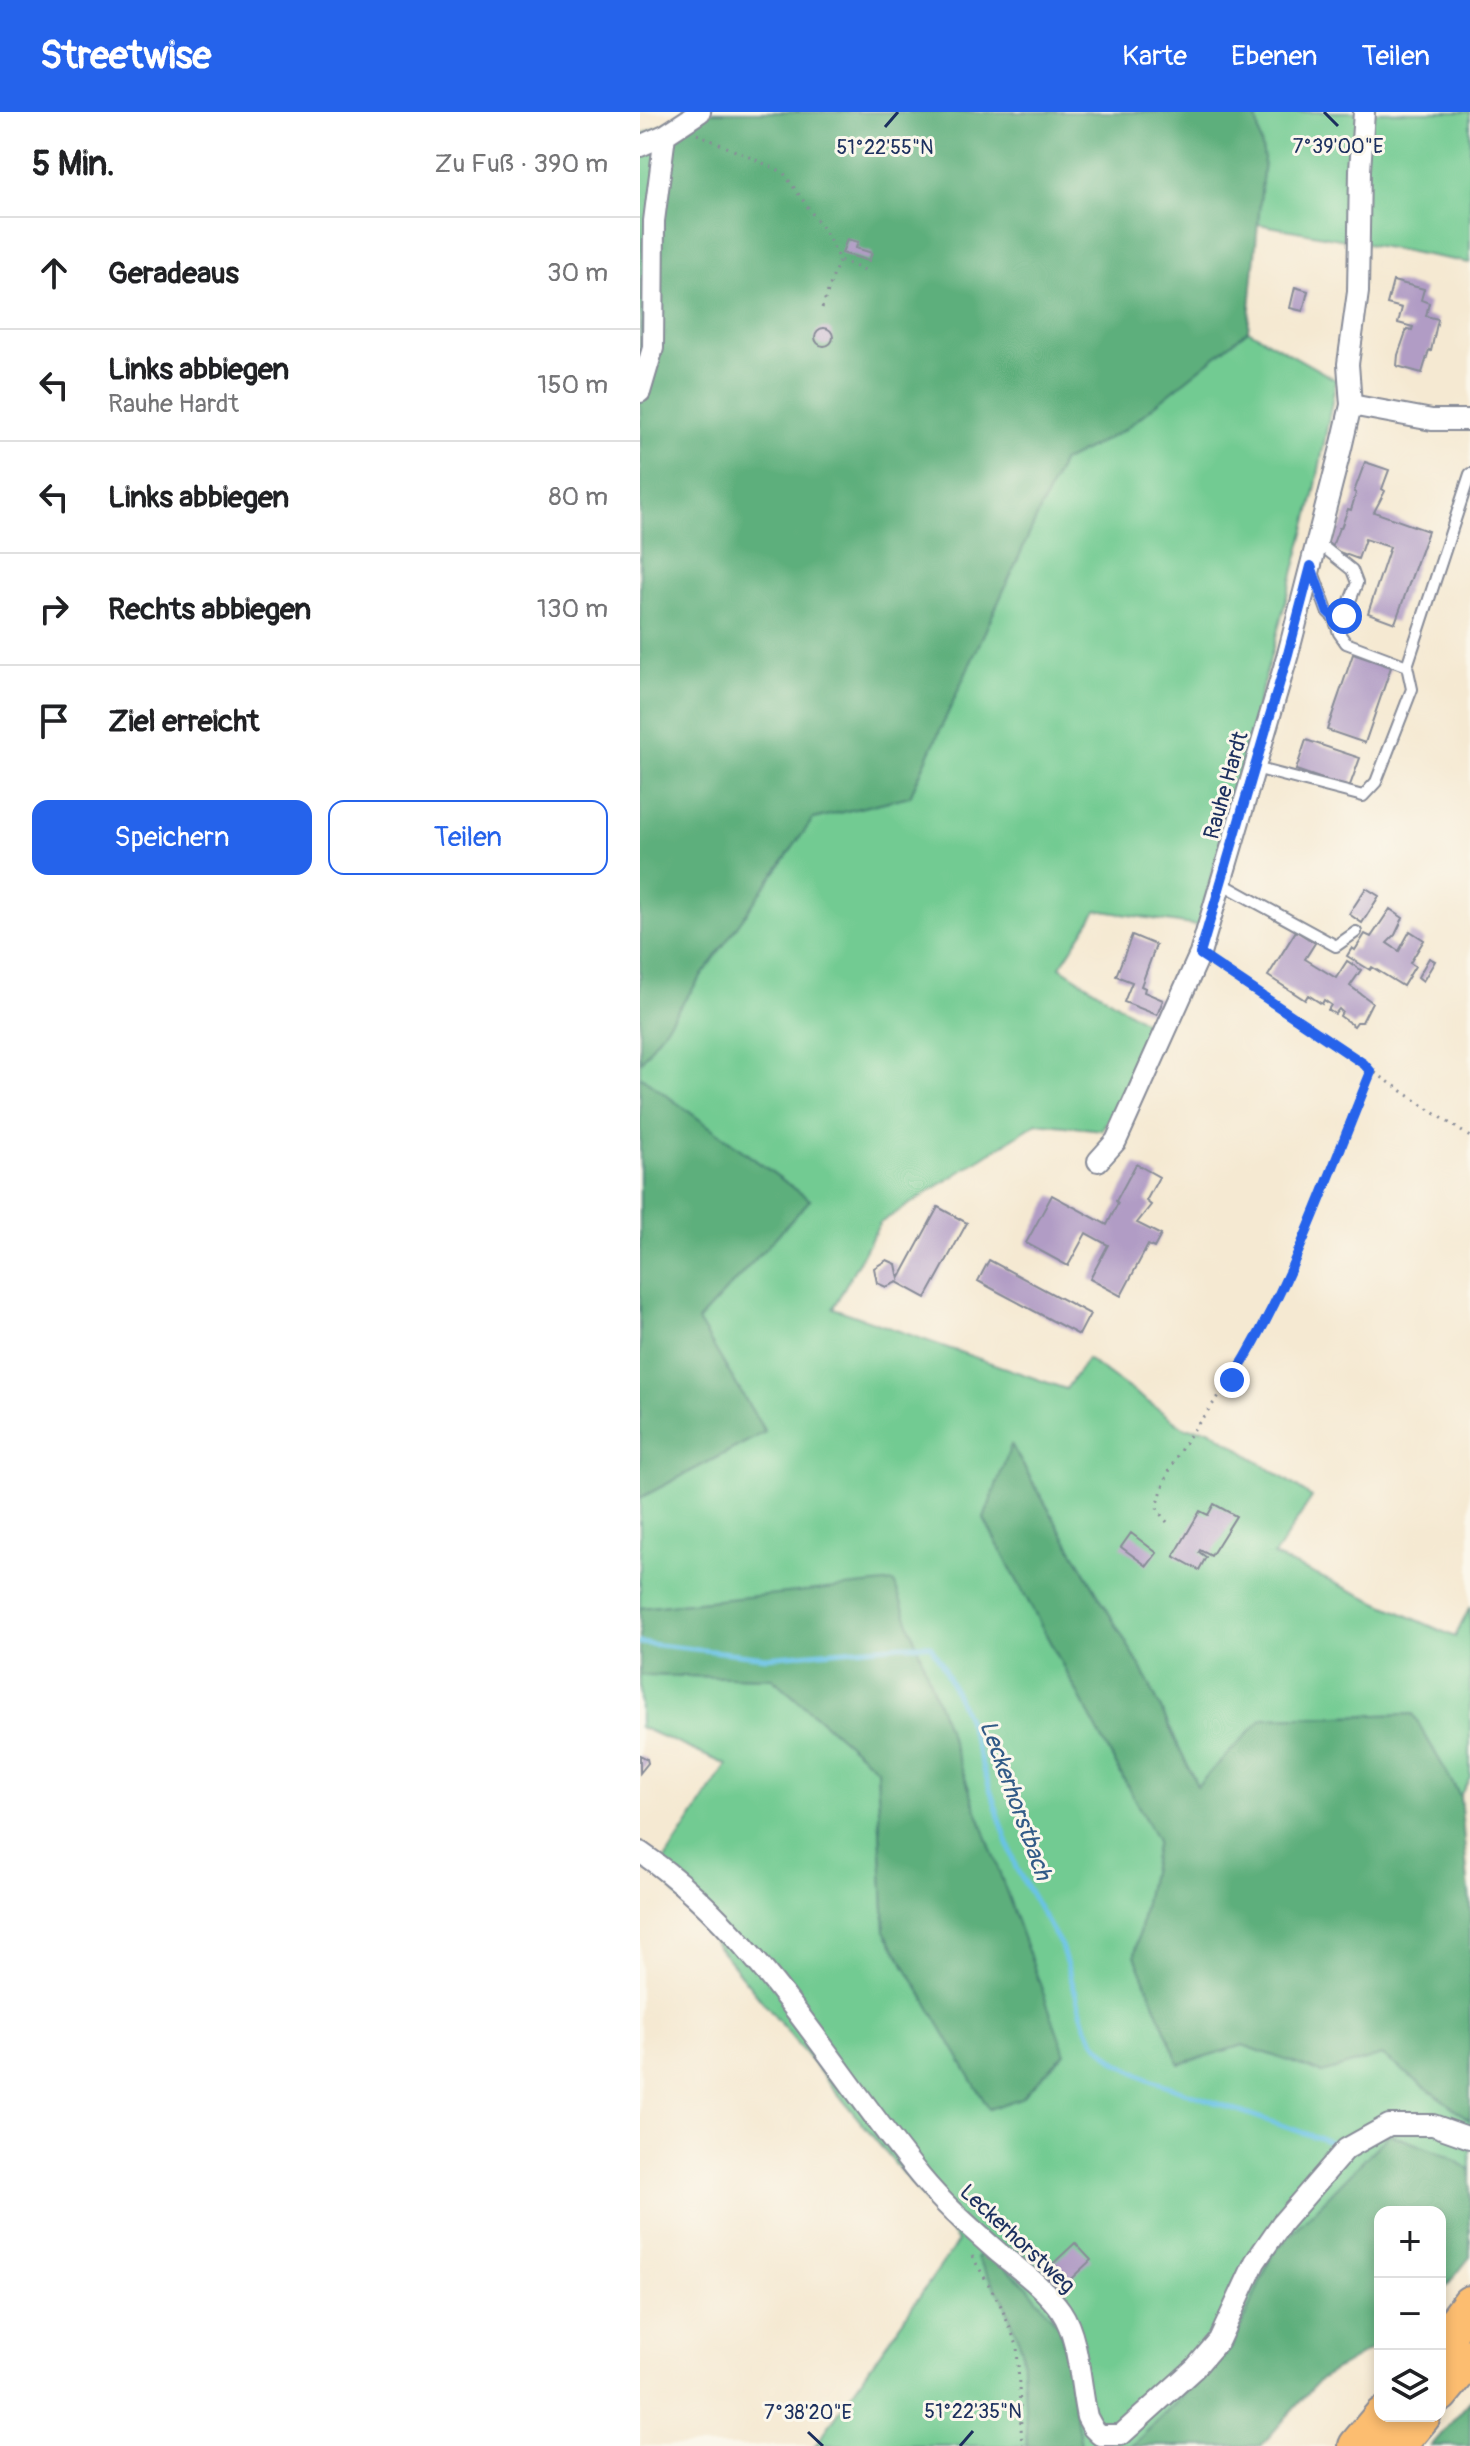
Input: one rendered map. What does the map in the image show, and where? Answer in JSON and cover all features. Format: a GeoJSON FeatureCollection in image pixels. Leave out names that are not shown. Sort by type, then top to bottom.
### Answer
{"type":"FeatureCollection","features":[{"type":"Feature","properties":{"kind":"highway"},"geometry":{"type":"LineString","coordinates":[[1446,2320],[1470,2302]]}},
{"type":"Feature","properties":{"kind":"highway"},"geometry":{"type":"LineString","coordinates":[[1446,2336],[1470,2302]]}},
{"type":"Feature","properties":{"kind":"highway"},"geometry":{"type":"LineString","coordinates":[[1446,2387],[1470,2357]]}},
{"type":"Feature","properties":{"kind":"highway"},"geometry":{"type":"LineString","coordinates":[[1357,2446],[1377,2422]]}},
{"type":"Feature","properties":{"kind":"highway"},"geometry":{"type":"LineString","coordinates":[[1397,2446],[1417,2422]]}},
{"type":"Feature","properties":{"kind":"street"},"geometry":{"type":"LineString","coordinates":[[640,146],[700,112]]}},
{"type":"Feature","properties":{"kind":"street","name":"Rauhe Hardt"},"geometry":{"type":"LineString","coordinates":[[1098,1161],[1116,1141],[1200,954],[1311,566],[1351,405],[1348,364],[1358,292],[1364,112]]}},
{"type":"Feature","properties":{"kind":"street"},"geometry":{"type":"LineString","coordinates":[[640,392],[653,348],[654,221],[671,130]]}},
{"type":"Feature","properties":{"kind":"street"},"geometry":{"type":"LineString","coordinates":[[1351,405],[1432,420],[1470,420]]}},
{"type":"Feature","properties":{"kind":"street","name":"Leckerhorstweg"},"geometry":{"type":"LineString","coordinates":[[640,1852],[680,1881],[745,1951],[804,2020],[922,2177],[976,2233],[1044,2290],[1063,2313],[1073,2336],[1087,2417],[1100,2435],[1121,2435],[1195,2368],[1219,2340],[1255,2262],[1282,2223],[1346,2149],[1389,2125],[1433,2125],[1470,2138]]}},
{"type":"Feature","properties":{"kind":"lane"},"geometry":{"type":"LineString","coordinates":[[1255,768],[1363,796],[1376,782],[1412,689],[1407,666],[1470,474]]}},
{"type":"Feature","properties":{"kind":"lane"},"geometry":{"type":"LineString","coordinates":[[1317,541],[1352,570],[1357,583],[1344,616],[1334,618]]}},
{"type":"Feature","properties":{"kind":"lane"},"geometry":{"type":"LineString","coordinates":[[1311,566],[1327,611],[1334,618],[1346,643],[1407,666]]}},
{"type":"Feature","properties":{"kind":"lane"},"geometry":{"type":"LineString","coordinates":[[1221,883],[1336,946],[1356,932]]}},
{"type":"Feature","properties":{"kind":"path"},"geometry":{"type":"LineString","coordinates":[[671,130],[783,172],[828,236],[839,260],[867,271]]}},
{"type":"Feature","properties":{"kind":"path"},"geometry":{"type":"LineString","coordinates":[[822,308],[839,260]]}},
{"type":"Feature","properties":{"kind":"path"},"geometry":{"type":"LineString","coordinates":[[1200,954],[1470,1137]]}},
{"type":"Feature","properties":{"kind":"path"},"geometry":{"type":"LineString","coordinates":[[1167,1522],[1157,1510],[1169,1473],[1189,1434],[1232,1380],[1257,1340],[1290,1272],[1371,1072]]}},
{"type":"Feature","properties":{"kind":"path"},"geometry":{"type":"LineString","coordinates":[[976,2233],[971,2253],[1000,2304],[1017,2345],[1022,2446]]}},
{"type":"Feature","properties":{"kind":"green space"},"geometry":{"type":"Polygon","coordinates":[[[683,112],[1255,112],[1264,159],[1248,330],[1124,430],[1062,462],[910,796],[813,819],[640,1063],[640,353],[661,126],[683,112]]]}},
{"type":"Feature","properties":{"kind":"green space"},"geometry":{"type":"Polygon","coordinates":[[[1255,112],[1470,112],[1470,263],[1258,224],[1264,159],[1255,112]]]}},
{"type":"Feature","properties":{"kind":"green space"},"geometry":{"type":"Polygon","coordinates":[[[661,126],[640,353],[640,135],[661,126]]]}},
{"type":"Feature","properties":{"kind":"green space"},"geometry":{"type":"Polygon","coordinates":[[[1248,330],[1336,380],[1314,496],[1198,926],[1097,910],[1060,967],[1157,1030],[1102,1130],[1037,1123],[880,1223],[833,1308],[1066,1389],[1087,1359],[1185,1428],[1209,1429],[1312,1497],[1274,1556],[1455,1637],[1470,1607],[1470,1778],[1460,1796],[1413,1714],[1264,1718],[1197,1786],[1145,1675],[1012,1446],[984,1519],[1157,1841],[1135,1955],[1179,2064],[1243,2045],[1322,2073],[1382,2055],[1470,2120],[1470,2170],[1446,2155],[1273,2253],[1231,2349],[1132,2446],[1081,2446],[1061,2329],[978,2258],[1003,2299],[1023,2349],[1027,2446],[815,2446],[958,2241],[657,1872],[727,1765],[640,1727],[640,1675],[772,1678],[877,1769],[885,1931],[894,1583],[640,1608],[640,1498],[765,1432],[698,1321],[810,1200],[640,1076],[640,1063],[813,819],[910,796],[1062,462],[1124,430],[1248,330]]]}},
{"type":"Feature","properties":{"kind":"green space"},"geometry":{"type":"Polygon","coordinates":[[[640,1076],[810,1200],[698,1321],[765,1432],[640,1498],[640,1076]]]}},
{"type":"Feature","properties":{"kind":"green space"},"geometry":{"type":"Polygon","coordinates":[[[1011,1445],[1145,1675],[1197,1786],[1263,1718],[1413,1714],[1460,1796],[1470,1904],[1470,2120],[1382,2055],[1322,2073],[1243,2045],[1179,2064],[1135,1955],[1157,1841],[984,1519],[1011,1445]]]}},
{"type":"Feature","properties":{"kind":"green space"},"geometry":{"type":"Polygon","coordinates":[[[894,1582],[1065,2053],[1021,2098],[989,2109],[885,1931],[877,1769],[772,1678],[640,1675],[640,1608],[894,1582]]]}},
{"type":"Feature","properties":{"kind":"green space"},"geometry":{"type":"Polygon","coordinates":[[[1389,2134],[1446,2155],[1470,2170],[1470,2257],[1446,2287],[1446,2206],[1374,2206],[1374,2348],[1320,2379],[1261,2446],[1132,2446],[1231,2349],[1273,2253],[1389,2134]]]}},
{"type":"Feature","properties":{"kind":"green space"},"geometry":{"type":"Polygon","coordinates":[[[985,2250],[1028,2287],[1061,2329],[1081,2446],[1027,2446],[1022,2349],[1003,2299],[977,2258],[985,2250]]]}},
{"type":"Feature","properties":{"kind":"green space"},"geometry":{"type":"Polygon","coordinates":[[[1470,2401],[1470,2446],[1431,2446],[1470,2401]]]}},
{"type":"Feature","properties":{"kind":"building"},"geometry":{"type":"Polygon","coordinates":[[[847,239],[858,242],[856,248],[872,253],[869,261],[842,253],[847,239]]]}},
{"type":"Feature","properties":{"kind":"building"},"geometry":{"type":"Polygon","coordinates":[[[1393,281],[1424,289],[1421,300],[1429,303],[1426,316],[1438,319],[1422,373],[1397,366],[1407,329],[1412,330],[1413,327],[1398,323],[1402,308],[1387,304],[1393,281]]]}},
{"type":"Feature","properties":{"kind":"building"},"geometry":{"type":"Polygon","coordinates":[[[1295,287],[1308,291],[1303,311],[1290,308],[1295,287]]]}},
{"type":"Feature","properties":{"kind":"building"},"geometry":{"type":"Polygon","coordinates":[[[824,328],[833,337],[824,346],[815,337],[824,328]]]}},
{"type":"Feature","properties":{"kind":"building"},"geometry":{"type":"Polygon","coordinates":[[[1365,462],[1389,470],[1382,489],[1385,491],[1374,512],[1428,531],[1395,623],[1368,613],[1390,547],[1365,539],[1358,559],[1331,549],[1348,509],[1351,510],[1365,462]]]}},
{"type":"Feature","properties":{"kind":"building"},"geometry":{"type":"Polygon","coordinates":[[[1353,654],[1391,667],[1365,743],[1327,730],[1353,654]]]}},
{"type":"Feature","properties":{"kind":"building"},"geometry":{"type":"Polygon","coordinates":[[[1306,740],[1360,758],[1349,788],[1296,770],[1306,740]]]}},
{"type":"Feature","properties":{"kind":"building"},"geometry":{"type":"Polygon","coordinates":[[[1366,888],[1379,896],[1362,923],[1349,914],[1366,888]]]}},
{"type":"Feature","properties":{"kind":"building"},"geometry":{"type":"Polygon","coordinates":[[[1390,909],[1403,918],[1395,935],[1387,943],[1399,951],[1410,931],[1424,940],[1410,963],[1415,966],[1403,986],[1347,956],[1365,934],[1371,937],[1390,909]]]}},
{"type":"Feature","properties":{"kind":"building"},"geometry":{"type":"Polygon","coordinates":[[[1296,931],[1315,943],[1305,959],[1336,978],[1347,961],[1361,970],[1350,986],[1372,1002],[1362,1022],[1354,1026],[1340,1016],[1342,1012],[1339,1009],[1335,1014],[1328,1010],[1331,1005],[1324,1000],[1322,1004],[1308,995],[1305,1000],[1268,976],[1296,931]]]}},
{"type":"Feature","properties":{"kind":"building"},"geometry":{"type":"Polygon","coordinates":[[[1132,935],[1156,945],[1141,986],[1145,988],[1144,992],[1163,1000],[1157,1015],[1124,1002],[1132,982],[1116,976],[1132,935]]]}},
{"type":"Feature","properties":{"kind":"building"},"geometry":{"type":"Polygon","coordinates":[[[1429,958],[1435,961],[1423,981],[1418,977],[1429,958]]]}},
{"type":"Feature","properties":{"kind":"building"},"geometry":{"type":"Polygon","coordinates":[[[1136,1164],[1159,1177],[1146,1201],[1151,1205],[1137,1223],[1161,1235],[1154,1248],[1148,1245],[1121,1296],[1090,1279],[1108,1245],[1086,1233],[1068,1266],[1026,1243],[1052,1195],[1107,1225],[1136,1164]]]}},
{"type":"Feature","properties":{"kind":"building"},"geometry":{"type":"Polygon","coordinates":[[[938,1207],[967,1223],[926,1298],[897,1282],[886,1287],[877,1283],[874,1268],[887,1260],[896,1264],[899,1279],[938,1207]]]}},
{"type":"Feature","properties":{"kind":"building"},"geometry":{"type":"Polygon","coordinates":[[[989,1260],[1090,1314],[1079,1335],[978,1281],[989,1260]]]}},
{"type":"Feature","properties":{"kind":"building"},"geometry":{"type":"Polygon","coordinates":[[[1214,1504],[1236,1516],[1211,1556],[1200,1550],[1206,1557],[1199,1570],[1174,1556],[1200,1511],[1208,1515],[1214,1504]]]}},
{"type":"Feature","properties":{"kind":"building"},"geometry":{"type":"Polygon","coordinates":[[[1131,1533],[1157,1553],[1147,1566],[1121,1547],[1131,1533]]]}},
{"type":"Feature","properties":{"kind":"building"},"geometry":{"type":"Polygon","coordinates":[[[640,1755],[648,1763],[640,1773],[640,1755]]]}},
{"type":"Feature","properties":{"kind":"building"},"geometry":{"type":"Polygon","coordinates":[[[1075,2243],[1091,2260],[1059,2290],[1043,2273],[1075,2243]]]}},
{"type":"Feature","properties":{"kind":"waterway","name":"Leckerhorstbach"},"geometry":{"type":"LineString","coordinates":[[640,1643],[766,1657],[930,1645],[966,1716],[1016,1868],[1061,1946],[1086,2027],[1096,2043],[1116,2062],[1150,2080],[1330,2142]]}},
{"type":"Feature","properties":{"kind":"route"},"geometry":{"type":"LineString","coordinates":[[1232,1380],[1257,1340],[1290,1272],[1371,1072],[1364,1064],[1200,954],[1311,566],[1327,611],[1334,618],[1344,616]]}}]}
